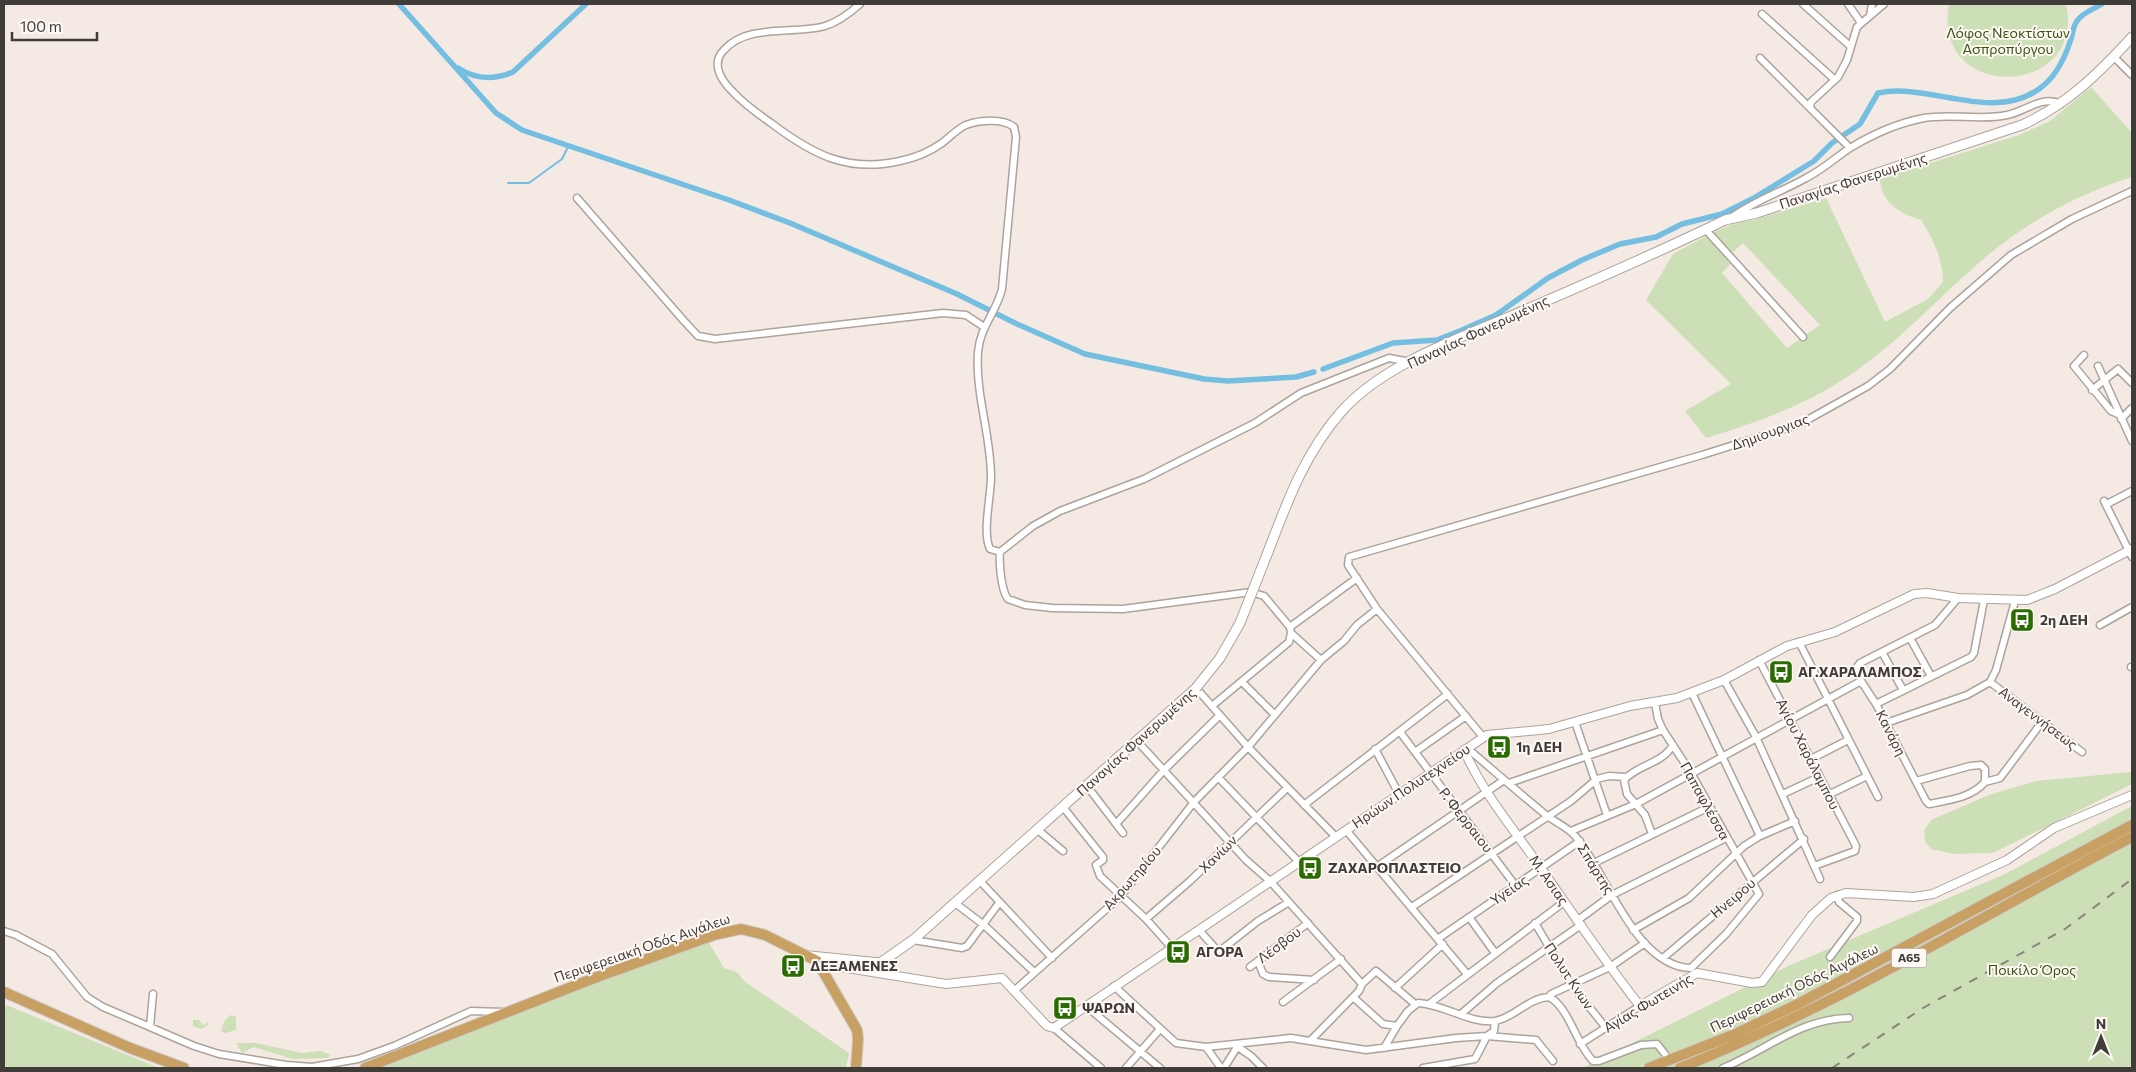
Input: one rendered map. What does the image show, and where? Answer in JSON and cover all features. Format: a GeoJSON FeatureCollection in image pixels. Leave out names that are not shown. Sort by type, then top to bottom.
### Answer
{"type":"FeatureCollection","features":[{"type":"Feature","properties":{"kind":"highway","name":"Περιφερειακή Οδός Αιγάλεω"},"geometry":{"type":"LineString","coordinates":[[1649,1068],[1734,1035],[1798,1004],[2132,825]]}},
{"type":"Feature","properties":{"kind":"highway","name":"Περιφερειακή Οδός Αιγάλεω"},"geometry":{"type":"LineString","coordinates":[[1680,1068],[1738,1044],[1821,1004],[2132,837]]}},
{"type":"Feature","properties":{"kind":"highway","name":"Περιφερειακή Οδός Αιγάλεω"},"geometry":{"type":"LineString","coordinates":[[365,1068],[597,976],[732,930],[748,930],[765,935],[817,961],[857,1030],[856,1068]]}},
{"type":"Feature","properties":{"kind":"highway"},"geometry":{"type":"LineString","coordinates":[[4,992],[130,1048],[184,1068]]}},
{"type":"Feature","properties":{"kind":"main road","name":"Παναγίας Φανερωμένης"},"geometry":{"type":"LineString","coordinates":[[808,955],[880,963],[913,940],[1138,742],[1196,688],[1220,658],[1240,623],[1305,463],[1332,423],[1354,399],[1410,362],[1729,219],[1757,213],[2022,125],[2061,104],[2095,77],[2132,37]]}},
{"type":"Feature","properties":{"kind":"street"},"geometry":{"type":"LineString","coordinates":[[860,4],[851,12],[826,25],[755,34],[741,38],[722,51],[718,72],[739,99],[782,132],[811,150],[844,163],[875,164],[902,160],[930,150],[967,125],[1004,122],[1014,127],[1016,137],[1011,210],[1007,226],[1002,289],[997,308],[984,327],[978,360],[991,477],[987,538],[990,549],[1000,552]]}},
{"type":"Feature","properties":{"kind":"street"},"geometry":{"type":"LineString","coordinates":[[1848,4],[1861,23]]}},
{"type":"Feature","properties":{"kind":"street"},"geometry":{"type":"LineString","coordinates":[[1870,16],[1872,4]]}},
{"type":"Feature","properties":{"kind":"street"},"geometry":{"type":"LineString","coordinates":[[1810,108],[1811,102],[1835,80],[1847,60],[1857,27],[1884,4]]}},
{"type":"Feature","properties":{"kind":"street"},"geometry":{"type":"LineString","coordinates":[[1806,5],[1850,46]]}},
{"type":"Feature","properties":{"kind":"street"},"geometry":{"type":"LineString","coordinates":[[1762,14],[1835,80]]}},
{"type":"Feature","properties":{"kind":"street"},"geometry":{"type":"LineString","coordinates":[[2114,57],[2132,75]]}},
{"type":"Feature","properties":{"kind":"street"},"geometry":{"type":"LineString","coordinates":[[1760,58],[1850,148]]}},
{"type":"Feature","properties":{"kind":"street"},"geometry":{"type":"LineString","coordinates":[[1729,219],[1766,196],[1805,179],[1850,148],[1883,130],[1925,118],[1993,117],[2009,115],[2040,102],[2051,100],[2061,104]]}},
{"type":"Feature","properties":{"kind":"street","name":"Δημιουργιας"},"geometry":{"type":"LineString","coordinates":[[1357,578],[1347,563],[1349,557],[1710,453],[1800,424],[1868,386],[1890,369],[1950,308],[2011,256],[2072,219],[2132,191]]}},
{"type":"Feature","properties":{"kind":"street"},"geometry":{"type":"LineString","coordinates":[[577,198],[684,321],[702,338],[715,340],[943,313],[966,315],[984,327]]}},
{"type":"Feature","properties":{"kind":"street"},"geometry":{"type":"LineString","coordinates":[[1706,230],[1804,337]]}},
{"type":"Feature","properties":{"kind":"street"},"geometry":{"type":"LineString","coordinates":[[2084,356],[2074,366],[2092,390],[2111,411],[2120,417]]}},
{"type":"Feature","properties":{"kind":"street"},"geometry":{"type":"LineString","coordinates":[[1320,660],[1290,630],[1264,596],[1252,592],[1130,609],[1052,608],[1016,603],[1008,599],[1003,590],[1003,572],[999,563],[1000,552],[1033,526],[1060,511],[1144,479],[1255,423],[1309,390],[1389,358],[1410,362]]}},
{"type":"Feature","properties":{"kind":"street"},"geometry":{"type":"LineString","coordinates":[[2098,366],[2132,441]]}},
{"type":"Feature","properties":{"kind":"street"},"geometry":{"type":"LineString","coordinates":[[2092,390],[2118,369],[2132,383]]}},
{"type":"Feature","properties":{"kind":"street"},"geometry":{"type":"LineString","coordinates":[[2120,417],[2132,408]]}},
{"type":"Feature","properties":{"kind":"street"},"geometry":{"type":"LineString","coordinates":[[2131,552],[2105,503],[2132,491]]}},
{"type":"Feature","properties":{"kind":"street","name":"Ηρώων Πολυτεχνείου"},"geometry":{"type":"LineString","coordinates":[[1054,1028],[1483,737],[1491,734],[1549,729],[1642,703],[1655,702],[1692,693],[1724,680],[1759,660],[1799,642],[1835,632],[1914,594],[1927,593],[1958,598],[2015,601],[2041,596],[2131,552]]}},
{"type":"Feature","properties":{"kind":"street"},"geometry":{"type":"LineString","coordinates":[[1212,706],[1289,642],[1290,630],[1357,578],[1378,609],[1483,737]]}},
{"type":"Feature","properties":{"kind":"street"},"geometry":{"type":"LineString","coordinates":[[1903,690],[1882,652],[1935,625],[1958,598]]}},
{"type":"Feature","properties":{"kind":"street"},"geometry":{"type":"LineString","coordinates":[[1876,704],[1971,657],[1974,653],[1984,600]]}},
{"type":"Feature","properties":{"kind":"street","name":"Αναγεννήσεως"},"geometry":{"type":"LineString","coordinates":[[2015,601],[1996,670],[1990,682],[2082,752]]}},
{"type":"Feature","properties":{"kind":"street"},"geometry":{"type":"LineString","coordinates":[[2100,625],[2132,607]]}},
{"type":"Feature","properties":{"kind":"street","name":"Ακρωτηρίου"},"geometry":{"type":"LineString","coordinates":[[1015,990],[1120,897],[1194,802],[1248,747],[1320,660],[1340,645],[1356,625],[1378,609]]}},
{"type":"Feature","properties":{"kind":"street"},"geometry":{"type":"LineString","coordinates":[[1910,638],[1931,676]]}},
{"type":"Feature","properties":{"kind":"street"},"geometry":{"type":"LineString","coordinates":[[1799,642],[1878,797]]}},
{"type":"Feature","properties":{"kind":"street","name":"Κανάρη"},"geometry":{"type":"LineString","coordinates":[[1882,652],[1860,663],[1857,667],[1861,681],[1876,704],[1929,804],[1970,794],[1985,782]]}},
{"type":"Feature","properties":{"kind":"street","name":"Αγίου Χαράλαμπου"},"geometry":{"type":"LineString","coordinates":[[1759,660],[1857,849],[1814,866]]}},
{"type":"Feature","properties":{"kind":"street"},"geometry":{"type":"LineString","coordinates":[[1724,680],[1756,737],[1820,879]]}},
{"type":"Feature","properties":{"kind":"street"},"geometry":{"type":"LineString","coordinates":[[1570,831],[1636,804],[1722,755],[1861,681]]}},
{"type":"Feature","properties":{"kind":"street"},"geometry":{"type":"LineString","coordinates":[[1242,682],[1274,714]]}},
{"type":"Feature","properties":{"kind":"street"},"geometry":{"type":"LineString","coordinates":[[1886,723],[1967,695],[1990,682]]}},
{"type":"Feature","properties":{"kind":"street"},"geometry":{"type":"LineString","coordinates":[[1196,688],[1248,747],[1336,837]]}},
{"type":"Feature","properties":{"kind":"street"},"geometry":{"type":"LineString","coordinates":[[1692,693],[1760,836]]}},
{"type":"Feature","properties":{"kind":"street"},"geometry":{"type":"LineString","coordinates":[[1304,805],[1448,694]]}},
{"type":"Feature","properties":{"kind":"street","name":"Παπαφλέσσα"},"geometry":{"type":"LineString","coordinates":[[1655,702],[1658,719],[1663,730],[1691,773],[1708,807],[1758,891],[1757,897],[1696,965]]}},
{"type":"Feature","properties":{"kind":"street"},"geometry":{"type":"LineString","coordinates":[[1116,824],[1164,770],[1220,715]]}},
{"type":"Feature","properties":{"kind":"street"},"geometry":{"type":"LineString","coordinates":[[1415,752],[1466,716]]}},
{"type":"Feature","properties":{"kind":"street"},"geometry":{"type":"LineString","coordinates":[[1575,722],[1607,815]]}},
{"type":"Feature","properties":{"kind":"street"},"geometry":{"type":"LineString","coordinates":[[1916,781],[1980,765],[1985,769],[1985,782],[2000,778],[2042,722]]}},
{"type":"Feature","properties":{"kind":"street"},"geometry":{"type":"LineString","coordinates":[[1378,866],[1507,781],[1663,730]]}},
{"type":"Feature","properties":{"kind":"street","name":"Ρ. Φερραιου"},"geometry":{"type":"LineString","coordinates":[[1400,732],[1515,885]]}},
{"type":"Feature","properties":{"kind":"street"},"geometry":{"type":"LineString","coordinates":[[1811,760],[1848,740]]}},
{"type":"Feature","properties":{"kind":"street"},"geometry":{"type":"LineString","coordinates":[[1138,742],[1262,876],[1270,881],[1362,984]]}},
{"type":"Feature","properties":{"kind":"street"},"geometry":{"type":"LineString","coordinates":[[1412,907],[1518,837],[1602,777],[1626,778],[1642,767],[1660,760],[1673,746]]}},
{"type":"Feature","properties":{"kind":"street"},"geometry":{"type":"LineString","coordinates":[[1375,749],[1399,794]]}},
{"type":"Feature","properties":{"kind":"street","name":"Σπάρτης"},"geometry":{"type":"LineString","coordinates":[[1466,749],[1548,816],[1570,831],[1580,841],[1633,930],[1645,943],[1663,958],[1688,968],[1696,965]]}},
{"type":"Feature","properties":{"kind":"street","name":"Μ. Ασιας"},"geometry":{"type":"LineString","coordinates":[[1466,749],[1488,793],[1610,967],[1640,1006]]}},
{"type":"Feature","properties":{"kind":"street"},"geometry":{"type":"LineString","coordinates":[[1828,795],[1867,776]]}},
{"type":"Feature","properties":{"kind":"street"},"geometry":{"type":"LineString","coordinates":[[1783,794],[1819,777]]}},
{"type":"Feature","properties":{"kind":"street"},"geometry":{"type":"LineString","coordinates":[[1218,778],[1299,862]]}},
{"type":"Feature","properties":{"kind":"street"},"geometry":{"type":"LineString","coordinates":[[1626,778],[1624,784],[1626,794],[1645,815],[1652,834]]}},
{"type":"Feature","properties":{"kind":"street"},"geometry":{"type":"LineString","coordinates":[[1087,786],[1123,833]]}},
{"type":"Feature","properties":{"kind":"street","name":"Χανίων"},"geometry":{"type":"LineString","coordinates":[[1146,919],[1190,881],[1287,788]]}},
{"type":"Feature","properties":{"kind":"street"},"geometry":{"type":"LineString","coordinates":[[1830,957],[1858,919],[1839,902],[1837,895],[1846,893],[1914,897],[1933,894],[2007,860],[2054,828],[2132,795]]}},
{"type":"Feature","properties":{"kind":"street"},"geometry":{"type":"LineString","coordinates":[[1594,863],[1708,807]]}},
{"type":"Feature","properties":{"kind":"street"},"geometry":{"type":"LineString","coordinates":[[1063,808],[1103,856],[1104,860],[1096,865],[1100,876],[1120,897],[1146,919],[1172,948]]}},
{"type":"Feature","properties":{"kind":"street"},"geometry":{"type":"LineString","coordinates":[[1633,930],[1688,898],[1703,887],[1735,854],[1760,836],[1795,821]]}},
{"type":"Feature","properties":{"kind":"street"},"geometry":{"type":"LineString","coordinates":[[1038,830],[1063,851]]}},
{"type":"Feature","properties":{"kind":"street"},"geometry":{"type":"LineString","coordinates":[[1346,830],[1467,974]]}},
{"type":"Feature","properties":{"kind":"street"},"geometry":{"type":"LineString","coordinates":[[1461,1014],[1497,983],[1549,948],[1612,894],[1726,838]]}},
{"type":"Feature","properties":{"kind":"street","name":"Ηνειρου"},"geometry":{"type":"LineString","coordinates":[[1663,958],[1752,881],[1804,840]]}},
{"type":"Feature","properties":{"kind":"street","name":"Υγείας"},"geometry":{"type":"LineString","coordinates":[[1395,988],[1441,941],[1469,917],[1580,841]]}},
{"type":"Feature","properties":{"kind":"street"},"geometry":{"type":"LineString","coordinates":[[980,881],[1052,958]]}},
{"type":"Feature","properties":{"kind":"street","name":"Αγίας Φωτεινής"},"geometry":{"type":"LineString","coordinates":[[1580,1044],[1697,973],[1752,983],[1762,982],[1816,910],[1826,900],[1837,895]]}},
{"type":"Feature","properties":{"kind":"street"},"geometry":{"type":"LineString","coordinates":[[1199,930],[1216,949],[1222,950],[1258,921],[1289,902]]}},
{"type":"Feature","properties":{"kind":"street"},"geometry":{"type":"LineString","coordinates":[[1429,1004],[1495,952],[1564,902]]}},
{"type":"Feature","properties":{"kind":"street"},"geometry":{"type":"LineString","coordinates":[[955,903],[984,925],[1034,972]]}},
{"type":"Feature","properties":{"kind":"street"},"geometry":{"type":"LineString","coordinates":[[913,940],[962,948],[971,943],[999,903]]}},
{"type":"Feature","properties":{"kind":"street"},"geometry":{"type":"LineString","coordinates":[[1469,917],[1495,952]]}},
{"type":"Feature","properties":{"kind":"street","name":"Λέσβου"},"geometry":{"type":"LineString","coordinates":[[1250,967],[1308,923]]}},
{"type":"Feature","properties":{"kind":"street","name":"Πολυτ Κνων"},"geometry":{"type":"LineString","coordinates":[[1535,924],[1571,984],[1606,1028]]}},
{"type":"Feature","properties":{"kind":"street"},"geometry":{"type":"LineString","coordinates":[[4,931],[16,934],[52,954],[87,997],[103,1006],[194,1046],[219,1054],[286,1065],[312,1067],[334,1065],[412,1038],[471,1012],[505,1012]]}},
{"type":"Feature","properties":{"kind":"street"},"geometry":{"type":"LineString","coordinates":[[1311,1040],[1376,971],[1415,1004],[1429,1004],[1481,1020],[1496,1021],[1536,1000],[1549,997],[1571,984],[1610,967],[1645,943]]}},
{"type":"Feature","properties":{"kind":"street"},"geometry":{"type":"LineString","coordinates":[[826,958],[830,964],[835,966],[946,984],[1002,978],[1047,1026],[1054,1028],[1102,1068]]}},
{"type":"Feature","properties":{"kind":"street"},"geometry":{"type":"LineString","coordinates":[[1283,1002],[1341,960]]}},
{"type":"Feature","properties":{"kind":"street"},"geometry":{"type":"LineString","coordinates":[[1258,961],[1263,974],[1269,977],[1315,980]]}},
{"type":"Feature","properties":{"kind":"street"},"geometry":{"type":"LineString","coordinates":[[1114,986],[1176,1043],[1206,1047],[1285,1039],[1311,1040],[1359,1050],[1434,1040],[1487,1036],[1536,1040],[1553,1061]]}},
{"type":"Feature","properties":{"kind":"street"},"geometry":{"type":"LineString","coordinates":[[150,1027],[153,994]]}},
{"type":"Feature","properties":{"kind":"street"},"geometry":{"type":"LineString","coordinates":[[1353,997],[1384,1024],[1397,1026]]}},
{"type":"Feature","properties":{"kind":"street"},"geometry":{"type":"LineString","coordinates":[[1549,997],[1560,1006],[1580,1044],[1590,1058],[1597,1062],[1647,1044],[1661,1047],[1665,1054]]}},
{"type":"Feature","properties":{"kind":"street"},"geometry":{"type":"LineString","coordinates":[[1384,1048],[1397,1026],[1415,1004]]}},
{"type":"Feature","properties":{"kind":"street"},"geometry":{"type":"LineString","coordinates":[[1086,1006],[1160,1068]]}},
{"type":"Feature","properties":{"kind":"street"},"geometry":{"type":"LineString","coordinates":[[1723,1068],[1748,1058],[1811,1023],[1828,1019],[1849,1018]]}},
{"type":"Feature","properties":{"kind":"street"},"geometry":{"type":"LineString","coordinates":[[1423,1068],[1475,1059],[1487,1036],[1494,1031],[1496,1021]]}},
{"type":"Feature","properties":{"kind":"street"},"geometry":{"type":"LineString","coordinates":[[1126,1068],[1160,1029]]}},
{"type":"Feature","properties":{"kind":"street"},"geometry":{"type":"LineString","coordinates":[[1206,1047],[1222,1068],[1239,1045]]}},
{"type":"Feature","properties":{"kind":"street"},"geometry":{"type":"LineString","coordinates":[[1239,1045],[1263,1068]]}},
{"type":"Feature","properties":{"kind":"green space","name":"Λόφος Νεοκτίστων Ασπροπύργου"},"geometry":{"type":"Polygon","coordinates":[[[1949,4],[2066,4],[2066,35],[2054,58],[2033,72],[2009,77],[1984,73],[1963,59],[1950,37],[1949,4]]]}},
{"type":"Feature","properties":{"kind":"green space"},"geometry":{"type":"Polygon","coordinates":[[[2091,87],[2132,133],[2132,177],[2096,190],[2062,206],[2013,236],[1964,276],[1899,337],[1846,378],[1788,409],[1706,438],[1685,411],[1731,384],[1646,300],[1673,254],[1735,223],[1754,220],[1826,198],[1885,322],[1928,299],[1943,282],[1943,274],[1933,242],[1921,220],[1900,211],[1888,201],[1881,187],[1880,179],[2019,135],[2050,121],[2091,87]],[[1743,243],[1730,255],[1734,260],[1722,273],[1787,348],[1820,325],[1743,243]]]}},
{"type":"Feature","properties":{"kind":"green space"},"geometry":{"type":"Polygon","coordinates":[[[2132,772],[2132,784],[1993,853],[1954,854],[1931,849],[1925,841],[1924,830],[1931,820],[1989,795],[2036,781],[2132,772]]]}},
{"type":"Feature","properties":{"kind":"green space","name":"Ποικίλο Όρος"},"geometry":{"type":"Polygon","coordinates":[[[2132,806],[2132,1068],[1582,1068],[1788,966],[2005,874],[2132,806]]]}},
{"type":"Feature","properties":{"kind":"green space"},"geometry":{"type":"Polygon","coordinates":[[[708,941],[724,968],[737,972],[744,981],[849,1053],[846,1068],[379,1068],[541,1001],[708,941]]]}},
{"type":"Feature","properties":{"kind":"green space"},"geometry":{"type":"Polygon","coordinates":[[[4,1004],[159,1068],[4,1068],[4,1004]]]}},
{"type":"Feature","properties":{"kind":"green space"},"geometry":{"type":"Polygon","coordinates":[[[231,1015],[236,1017],[236,1030],[225,1033],[221,1031],[225,1020],[231,1015]]]}},
{"type":"Feature","properties":{"kind":"green space"},"geometry":{"type":"Polygon","coordinates":[[[193,1020],[199,1020],[203,1025],[209,1022],[208,1025],[201,1029],[193,1026],[193,1020]]]}},
{"type":"Feature","properties":{"kind":"green space"},"geometry":{"type":"Polygon","coordinates":[[[236,1043],[256,1043],[302,1053],[321,1051],[330,1055],[328,1058],[293,1059],[254,1047],[242,1053],[236,1043]]]}},
{"type":"Feature","properties":{"kind":"waterway"},"geometry":{"type":"LineString","coordinates":[[399,4],[496,113],[522,130],[729,200],[790,223],[957,294],[1017,324],[1085,354],[1204,379],[1228,381],[1296,377],[1314,372]]}},
{"type":"Feature","properties":{"kind":"waterway"},"geometry":{"type":"LineString","coordinates":[[458,68],[472,75],[485,78],[513,72],[586,4]]}},
{"type":"Feature","properties":{"kind":"waterway"},"geometry":{"type":"LineString","coordinates":[[1323,369],[1393,343],[1437,340],[1496,315],[1548,278],[1582,260],[1620,244],[1656,237],[1682,224],[1722,214],[1754,198],[1814,161],[1832,143],[1860,124],[1878,93],[1898,91],[1980,102],[2001,102],[2020,98],[2039,89],[2050,80],[2065,55],[2074,26],[2079,18],[2102,4]]}},
{"type":"Feature","properties":{"kind":"waterway"},"geometry":{"type":"LineString","coordinates":[[508,183],[529,183],[562,159],[568,147]]}},
{"type":"Feature","properties":{"kind":"railway"},"geometry":{"type":"LineString","coordinates":[[1832,1068],[1923,1008],[2065,929],[2132,879]]}},
{"type":"Feature","properties":{"kind":"place","name":"2η ΔΕΗ"},"geometry":{"type":"Point","coordinates":[2022,620]}},
{"type":"Feature","properties":{"kind":"place","name":"ΑΓ.ΧΑΡΑΛΑΜΠΟΣ"},"geometry":{"type":"Point","coordinates":[1781,672]}},
{"type":"Feature","properties":{"kind":"place","name":"1η ΔΕΗ"},"geometry":{"type":"Point","coordinates":[1499,747]}},
{"type":"Feature","properties":{"kind":"place","name":"ΖΑΧΑΡΟΠΛΑΣΤΕΙΟ"},"geometry":{"type":"Point","coordinates":[1310,868]}},
{"type":"Feature","properties":{"kind":"place","name":"ΑΓΟΡΑ"},"geometry":{"type":"Point","coordinates":[1178,952]}},
{"type":"Feature","properties":{"kind":"place","name":"ΔΕΞΑΜΕΝΕΣ"},"geometry":{"type":"Point","coordinates":[793,966]}},
{"type":"Feature","properties":{"kind":"place","name":"ΨΑΡΩΝ"},"geometry":{"type":"Point","coordinates":[1065,1008]}}]}
